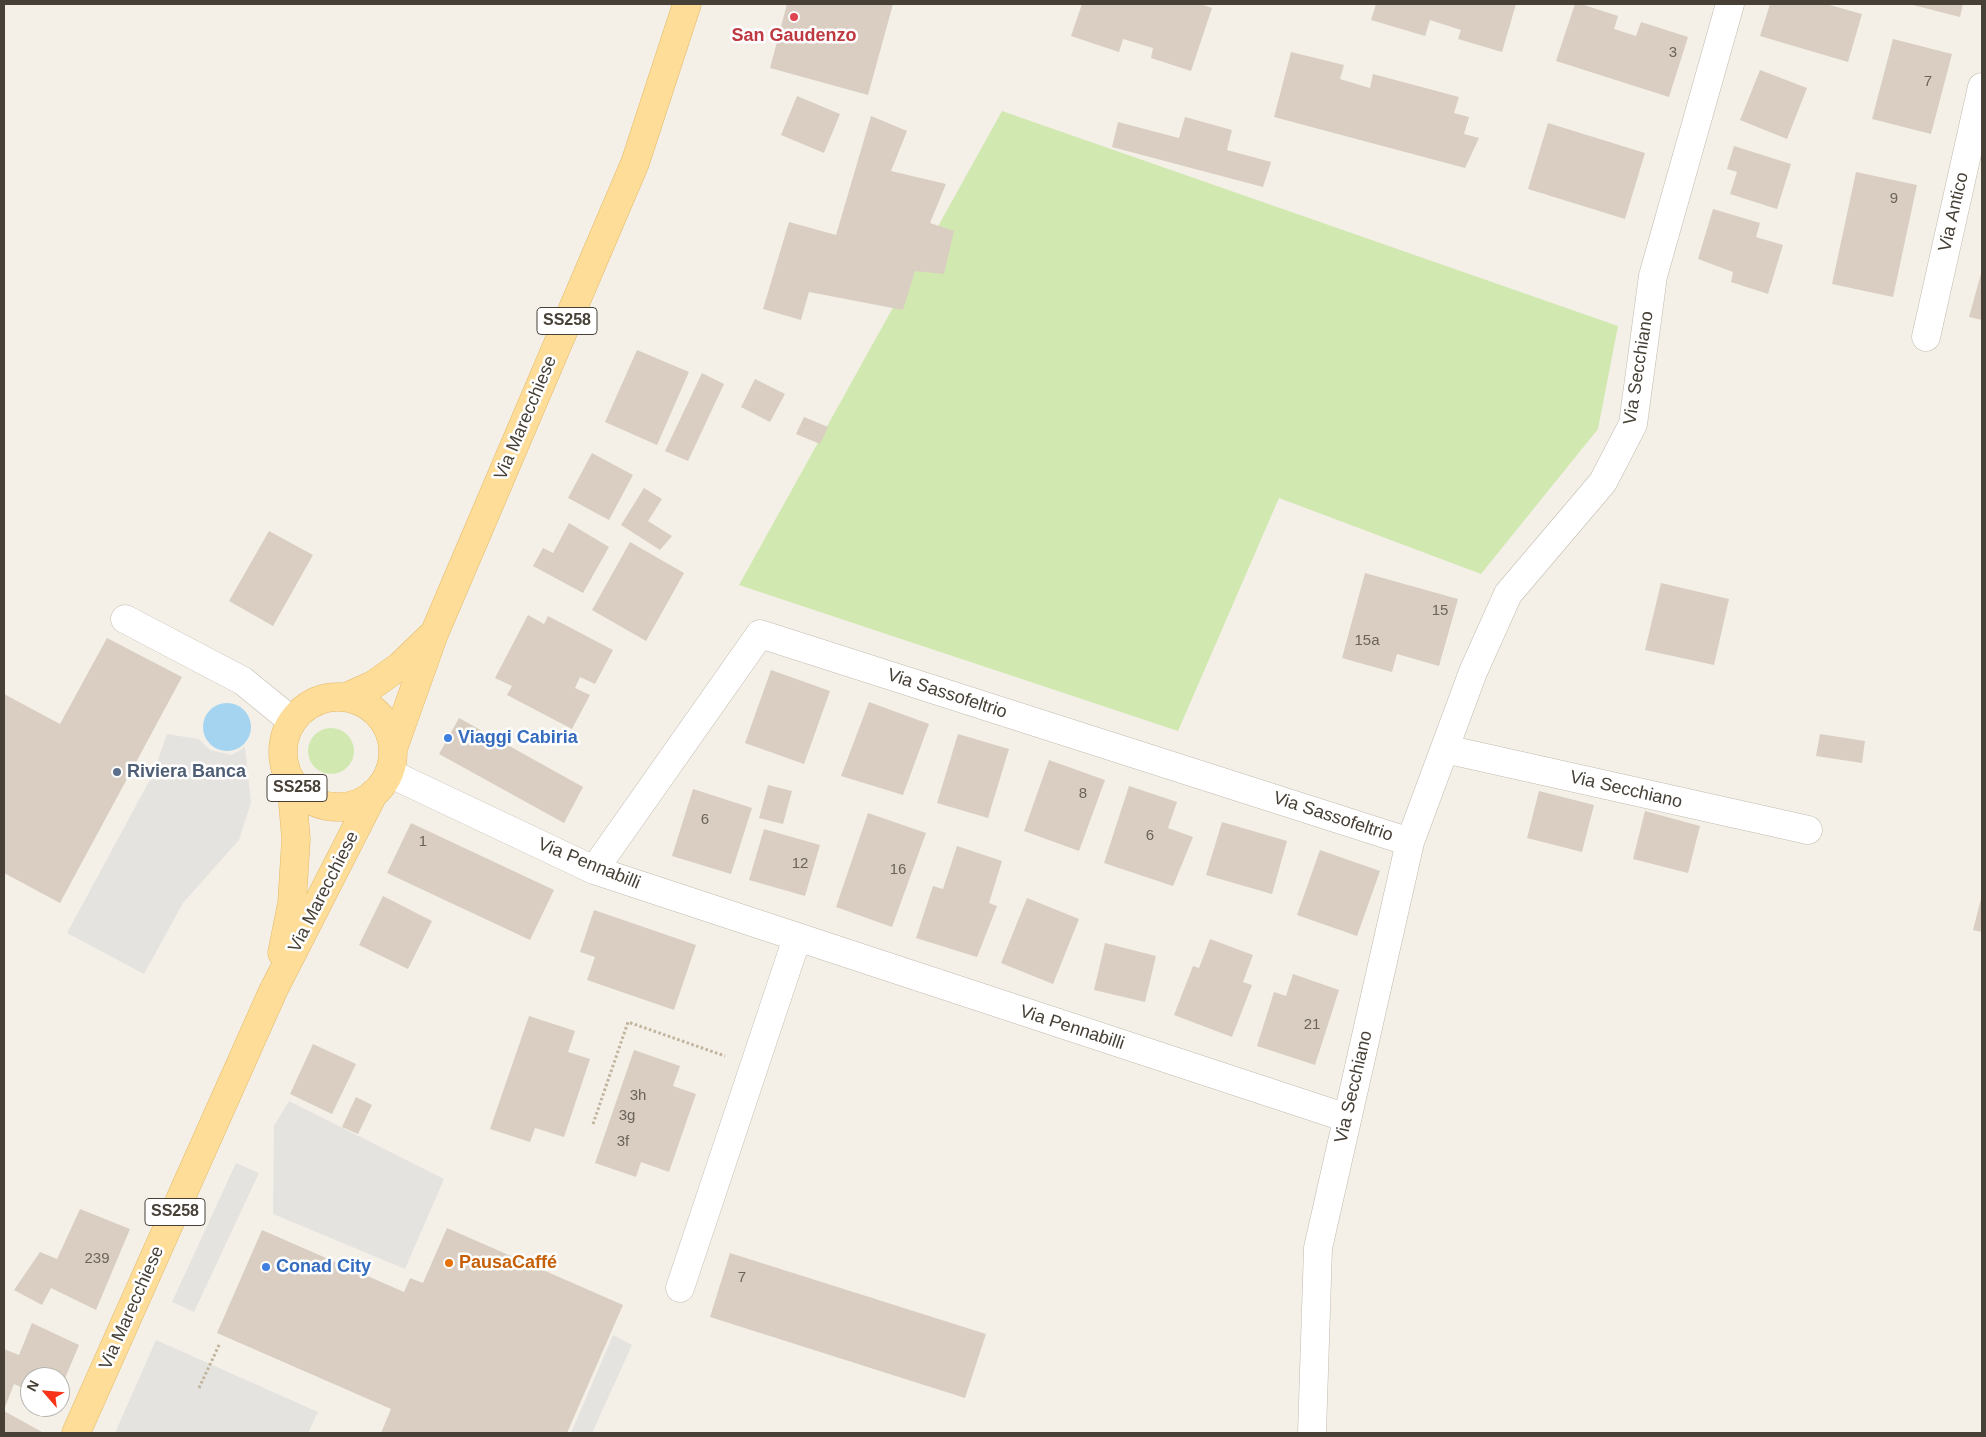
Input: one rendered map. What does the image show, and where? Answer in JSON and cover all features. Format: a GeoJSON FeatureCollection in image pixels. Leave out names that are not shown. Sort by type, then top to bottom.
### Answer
{"type":"FeatureCollection","features":[{"type":"Feature","properties":{"kind":"main road","name":"Via Marecchiese"},"geometry":{"type":"LineString","coordinates":[[76,1433],[273,991],[385,772],[434,634],[635,163],[687,4]]}},
{"type":"Feature","properties":{"kind":"main road","name":"Via Marecchiese"},"geometry":{"type":"LineString","coordinates":[[346,697],[373,685],[393,671],[434,634]]}},
{"type":"Feature","properties":{"kind":"main road","name":"Via Marecchiese"},"geometry":{"type":"LineString","coordinates":[[273,991],[292,903],[296,839],[290,781],[284,766],[285,735],[292,721],[302,709],[316,701],[330,697],[346,697],[364,703],[379,714],[388,731],[385,772],[361,802],[346,806],[330,806],[314,802],[301,793],[290,781]]}},
{"type":"Feature","properties":{"kind":"street","name":"Via Secchiano"},"geometry":{"type":"LineString","coordinates":[[1312,1433],[1318,1248],[1410,842],[1473,672],[1508,594],[1603,482],[1633,424],[1653,276],[1730,4]]}},
{"type":"Feature","properties":{"kind":"street","name":"Via Antico"},"geometry":{"type":"LineString","coordinates":[[1926,338],[1982,87]]}},
{"type":"Feature","properties":{"kind":"street"},"geometry":{"type":"LineString","coordinates":[[125,619],[243,681],[292,721]]}},
{"type":"Feature","properties":{"kind":"street","name":"Via Sassofeltrio"},"geometry":{"type":"LineString","coordinates":[[594,870],[760,634],[1410,842]]}},
{"type":"Feature","properties":{"kind":"street","name":"Via Secchiano"},"geometry":{"type":"LineString","coordinates":[[1444,749],[1808,830]]}},
{"type":"Feature","properties":{"kind":"street","name":"Via Pennabilli"},"geometry":{"type":"LineString","coordinates":[[385,772],[594,870],[1347,1118]]}},
{"type":"Feature","properties":{"kind":"street"},"geometry":{"type":"LineString","coordinates":[[680,1288],[797,938]]}},
{"type":"Feature","properties":{"kind":"path"},"geometry":{"type":"LineString","coordinates":[[593,1124],[628,1022],[754,1066]]}},
{"type":"Feature","properties":{"kind":"path"},"geometry":{"type":"LineString","coordinates":[[199,1388],[220,1343]]}},
{"type":"Feature","properties":{"kind":"green space"},"geometry":{"type":"Polygon","coordinates":[[[1002,111],[1618,326],[1598,429],[1481,574],[1279,498],[1178,731],[739,585],[1002,111]]]}},
{"type":"Feature","properties":{"kind":"green space"},"geometry":{"type":"Polygon","coordinates":[[[331,728],[344,732],[350,738],[354,751],[350,764],[344,770],[331,774],[318,770],[312,764],[308,751],[312,738],[318,732],[331,728]]]}},
{"type":"Feature","properties":{"kind":"shaded area"},"geometry":{"type":"Polygon","coordinates":[[[167,734],[199,739],[210,750],[232,755],[245,747],[251,803],[239,840],[183,903],[144,974],[67,933],[153,774],[167,734]]]}},
{"type":"Feature","properties":{"kind":"shaded area"},"geometry":{"type":"Polygon","coordinates":[[[289,1101],[444,1179],[405,1269],[273,1214],[274,1126],[289,1101]]]}},
{"type":"Feature","properties":{"kind":"shaded area"},"geometry":{"type":"Polygon","coordinates":[[[236,1163],[259,1173],[194,1312],[172,1302],[236,1163]]]}},
{"type":"Feature","properties":{"kind":"shaded area"},"geometry":{"type":"Polygon","coordinates":[[[613,1335],[632,1345],[592,1433],[571,1433],[613,1335]]]}},
{"type":"Feature","properties":{"kind":"shaded area"},"geometry":{"type":"Polygon","coordinates":[[[156,1340],[318,1412],[308,1433],[115,1433],[156,1340]]]}},
{"type":"Feature","properties":{"kind":"water"},"geometry":{"type":"Polygon","coordinates":[[[222,703],[232,703],[244,710],[251,722],[251,732],[244,744],[232,751],[222,751],[214,747],[207,740],[203,732],[203,722],[207,714],[214,707],[222,703]]]}},
{"type":"Feature","properties":{"kind":"building"},"geometry":{"type":"Polygon","coordinates":[[[787,4],[893,4],[868,95],[770,68],[787,4]]]}},
{"type":"Feature","properties":{"kind":"building"},"geometry":{"type":"Polygon","coordinates":[[[1082,4],[1200,4],[1212,8],[1191,71],[1151,58],[1153,48],[1123,39],[1119,52],[1071,36],[1082,4]]]}},
{"type":"Feature","properties":{"kind":"building"},"geometry":{"type":"Polygon","coordinates":[[[1376,4],[1516,4],[1502,52],[1458,39],[1461,30],[1430,20],[1425,36],[1371,20],[1376,4]]]}},
{"type":"Feature","properties":{"kind":"building"},"geometry":{"type":"Polygon","coordinates":[[[1575,4],[1581,4],[1618,16],[1614,29],[1636,36],[1641,22],[1688,37],[1669,97],[1556,61],[1575,4]]]}},
{"type":"Feature","properties":{"kind":"building"},"geometry":{"type":"Polygon","coordinates":[[[1770,4],[1826,4],[1862,14],[1848,62],[1760,36],[1770,4]]]}},
{"type":"Feature","properties":{"kind":"building"},"geometry":{"type":"Polygon","coordinates":[[[1909,4],[1963,4],[1960,17],[1909,4]]]}},
{"type":"Feature","properties":{"kind":"building"},"geometry":{"type":"Polygon","coordinates":[[[1893,39],[1952,54],[1931,134],[1872,119],[1893,39]]]}},
{"type":"Feature","properties":{"kind":"building"},"geometry":{"type":"Polygon","coordinates":[[[1291,52],[1344,65],[1340,79],[1370,88],[1373,74],[1459,97],[1454,113],[1469,117],[1464,134],[1479,138],[1465,168],[1274,117],[1291,52]]]}},
{"type":"Feature","properties":{"kind":"building"},"geometry":{"type":"Polygon","coordinates":[[[1760,70],[1807,88],[1787,139],[1740,120],[1760,70]]]}},
{"type":"Feature","properties":{"kind":"building"},"geometry":{"type":"Polygon","coordinates":[[[797,96],[840,114],[824,153],[781,135],[797,96]]]}},
{"type":"Feature","properties":{"kind":"building"},"geometry":{"type":"Polygon","coordinates":[[[871,116],[907,131],[891,171],[946,184],[930,223],[954,231],[944,274],[915,271],[903,310],[809,292],[801,320],[763,309],[789,222],[836,235],[871,116]]]}},
{"type":"Feature","properties":{"kind":"building"},"geometry":{"type":"Polygon","coordinates":[[[1185,117],[1232,130],[1227,150],[1271,162],[1263,187],[1112,147],[1118,122],[1179,138],[1185,117]]]}},
{"type":"Feature","properties":{"kind":"building"},"geometry":{"type":"Polygon","coordinates":[[[1548,123],[1645,153],[1625,219],[1528,189],[1548,123]]]}},
{"type":"Feature","properties":{"kind":"building"},"geometry":{"type":"Polygon","coordinates":[[[1734,146],[1791,164],[1777,209],[1730,194],[1737,172],[1727,169],[1734,146]]]}},
{"type":"Feature","properties":{"kind":"building"},"geometry":{"type":"Polygon","coordinates":[[[1856,172],[1917,185],[1893,297],[1832,284],[1856,172]]]}},
{"type":"Feature","properties":{"kind":"building"},"geometry":{"type":"Polygon","coordinates":[[[1713,209],[1760,223],[1756,237],[1783,245],[1768,294],[1731,282],[1733,272],[1698,259],[1713,209]]]}},
{"type":"Feature","properties":{"kind":"building"},"geometry":{"type":"Polygon","coordinates":[[[1982,270],[1982,320],[1969,317],[1982,270]]]}},
{"type":"Feature","properties":{"kind":"building"},"geometry":{"type":"Polygon","coordinates":[[[637,350],[689,372],[657,445],[605,422],[637,350]]]}},
{"type":"Feature","properties":{"kind":"building"},"geometry":{"type":"Polygon","coordinates":[[[702,373],[724,384],[688,461],[665,451],[702,373]]]}},
{"type":"Feature","properties":{"kind":"building"},"geometry":{"type":"Polygon","coordinates":[[[755,379],[785,394],[770,422],[741,407],[755,379]]]}},
{"type":"Feature","properties":{"kind":"building"},"geometry":{"type":"Polygon","coordinates":[[[804,417],[828,427],[820,444],[796,434],[804,417]]]}},
{"type":"Feature","properties":{"kind":"building"},"geometry":{"type":"Polygon","coordinates":[[[592,453],[633,475],[609,520],[568,498],[592,453]]]}},
{"type":"Feature","properties":{"kind":"building"},"geometry":{"type":"Polygon","coordinates":[[[644,488],[662,499],[648,521],[672,536],[660,550],[621,525],[644,488]]]}},
{"type":"Feature","properties":{"kind":"building"},"geometry":{"type":"Polygon","coordinates":[[[569,523],[609,547],[583,593],[533,566],[543,548],[553,553],[569,523]]]}},
{"type":"Feature","properties":{"kind":"building"},"geometry":{"type":"Polygon","coordinates":[[[269,531],[313,555],[273,626],[229,601],[269,531]]]}},
{"type":"Feature","properties":{"kind":"building"},"geometry":{"type":"Polygon","coordinates":[[[630,542],[684,573],[646,641],[592,610],[630,542]]]}},
{"type":"Feature","properties":{"kind":"building"},"geometry":{"type":"Polygon","coordinates":[[[1365,573],[1458,599],[1439,666],[1397,654],[1392,672],[1342,658],[1365,573]]]}},
{"type":"Feature","properties":{"kind":"building"},"geometry":{"type":"Polygon","coordinates":[[[1661,583],[1729,599],[1714,665],[1645,650],[1661,583]]]}},
{"type":"Feature","properties":{"kind":"building"},"geometry":{"type":"Polygon","coordinates":[[[528,615],[544,624],[548,616],[613,650],[595,684],[580,677],[575,688],[590,695],[572,729],[507,695],[512,686],[495,678],[528,615]]]}},
{"type":"Feature","properties":{"kind":"building"},"geometry":{"type":"Polygon","coordinates":[[[107,638],[182,677],[60,903],[4,873],[4,694],[60,724],[107,638]]]}},
{"type":"Feature","properties":{"kind":"building"},"geometry":{"type":"Polygon","coordinates":[[[771,670],[830,691],[804,764],[745,743],[771,670]]]}},
{"type":"Feature","properties":{"kind":"building"},"geometry":{"type":"Polygon","coordinates":[[[869,702],[929,724],[903,795],[841,776],[869,702]]]}},
{"type":"Feature","properties":{"kind":"building"},"geometry":{"type":"Polygon","coordinates":[[[459,718],[583,787],[564,823],[439,754],[459,718]]]}},
{"type":"Feature","properties":{"kind":"building"},"geometry":{"type":"Polygon","coordinates":[[[958,734],[1009,749],[988,818],[937,803],[958,734]]]}},
{"type":"Feature","properties":{"kind":"building"},"geometry":{"type":"Polygon","coordinates":[[[1820,734],[1865,741],[1862,763],[1816,756],[1820,734]]]}},
{"type":"Feature","properties":{"kind":"building"},"geometry":{"type":"Polygon","coordinates":[[[1049,760],[1105,780],[1079,851],[1024,831],[1049,760]]]}},
{"type":"Feature","properties":{"kind":"building"},"geometry":{"type":"Polygon","coordinates":[[[768,785],[792,791],[783,824],[759,818],[768,785]]]}},
{"type":"Feature","properties":{"kind":"building"},"geometry":{"type":"Polygon","coordinates":[[[1129,786],[1177,802],[1168,828],[1193,837],[1173,886],[1104,863],[1129,786]]]}},
{"type":"Feature","properties":{"kind":"building"},"geometry":{"type":"Polygon","coordinates":[[[693,789],[752,808],[731,874],[672,856],[693,789]]]}},
{"type":"Feature","properties":{"kind":"building"},"geometry":{"type":"Polygon","coordinates":[[[1539,791],[1594,805],[1582,852],[1527,838],[1539,791]]]}},
{"type":"Feature","properties":{"kind":"building"},"geometry":{"type":"Polygon","coordinates":[[[1645,811],[1700,826],[1688,873],[1633,859],[1645,811]]]}},
{"type":"Feature","properties":{"kind":"building"},"geometry":{"type":"Polygon","coordinates":[[[868,813],[926,833],[892,927],[836,907],[868,813]]]}},
{"type":"Feature","properties":{"kind":"building"},"geometry":{"type":"Polygon","coordinates":[[[1222,822],[1287,841],[1272,894],[1206,875],[1222,822]]]}},
{"type":"Feature","properties":{"kind":"building"},"geometry":{"type":"Polygon","coordinates":[[[411,823],[554,890],[530,940],[387,873],[411,823]]]}},
{"type":"Feature","properties":{"kind":"building"},"geometry":{"type":"Polygon","coordinates":[[[764,829],[820,845],[805,896],[749,880],[764,829]]]}},
{"type":"Feature","properties":{"kind":"building"},"geometry":{"type":"Polygon","coordinates":[[[957,846],[1002,861],[989,903],[997,906],[977,957],[916,938],[933,886],[943,889],[957,846]]]}},
{"type":"Feature","properties":{"kind":"building"},"geometry":{"type":"Polygon","coordinates":[[[1320,850],[1380,871],[1357,936],[1297,915],[1320,850]]]}},
{"type":"Feature","properties":{"kind":"building"},"geometry":{"type":"Polygon","coordinates":[[[1982,895],[1982,932],[1973,930],[1982,895]]]}},
{"type":"Feature","properties":{"kind":"building"},"geometry":{"type":"Polygon","coordinates":[[[383,896],[432,921],[408,969],[359,945],[383,896]]]}},
{"type":"Feature","properties":{"kind":"building"},"geometry":{"type":"Polygon","coordinates":[[[1027,898],[1079,919],[1053,984],[1001,963],[1027,898]]]}},
{"type":"Feature","properties":{"kind":"building"},"geometry":{"type":"Polygon","coordinates":[[[594,910],[696,945],[674,1010],[587,980],[595,957],[580,952],[594,910]]]}},
{"type":"Feature","properties":{"kind":"building"},"geometry":{"type":"Polygon","coordinates":[[[1210,939],[1253,955],[1243,982],[1252,985],[1232,1037],[1174,1015],[1193,966],[1199,968],[1210,939]]]}},
{"type":"Feature","properties":{"kind":"building"},"geometry":{"type":"Polygon","coordinates":[[[1105,943],[1156,956],[1145,1002],[1094,990],[1105,943]]]}},
{"type":"Feature","properties":{"kind":"building"},"geometry":{"type":"Polygon","coordinates":[[[1293,974],[1339,990],[1315,1065],[1257,1046],[1274,992],[1286,996],[1293,974]]]}},
{"type":"Feature","properties":{"kind":"building"},"geometry":{"type":"Polygon","coordinates":[[[529,1016],[575,1031],[568,1052],[590,1059],[564,1137],[535,1128],[530,1142],[490,1129],[529,1016]]]}},
{"type":"Feature","properties":{"kind":"building"},"geometry":{"type":"Polygon","coordinates":[[[313,1044],[356,1064],[332,1114],[290,1094],[313,1044]]]}},
{"type":"Feature","properties":{"kind":"building"},"geometry":{"type":"Polygon","coordinates":[[[634,1050],[680,1066],[673,1086],[696,1094],[669,1172],[641,1162],[636,1177],[595,1163],[634,1050]]]}},
{"type":"Feature","properties":{"kind":"building"},"geometry":{"type":"Polygon","coordinates":[[[356,1097],[372,1105],[358,1134],[342,1127],[356,1097]]]}},
{"type":"Feature","properties":{"kind":"building"},"geometry":{"type":"Polygon","coordinates":[[[80,1209],[130,1229],[96,1310],[51,1288],[42,1305],[14,1290],[40,1252],[57,1259],[80,1209]]]}},
{"type":"Feature","properties":{"kind":"building"},"geometry":{"type":"Polygon","coordinates":[[[447,1228],[623,1305],[567,1433],[381,1433],[391,1409],[217,1333],[262,1230],[404,1292],[410,1278],[423,1283],[447,1228]]]}},
{"type":"Feature","properties":{"kind":"building"},"geometry":{"type":"Polygon","coordinates":[[[730,1253],[986,1334],[965,1398],[710,1317],[730,1253]]]}},
{"type":"Feature","properties":{"kind":"building"},"geometry":{"type":"Polygon","coordinates":[[[32,1323],[79,1345],[70,1367],[20,1367],[20,1387],[14,1384],[4,1410],[4,1349],[19,1355],[32,1323]]]}},
{"type":"Feature","properties":{"kind":"building"},"geometry":{"type":"Polygon","coordinates":[[[4,1411],[42,1432],[4,1433],[4,1411]]]}},
{"type":"Feature","properties":{"kind":"place","name":"San Gaudenzo"},"geometry":{"type":"Point","coordinates":[794,17]}},
{"type":"Feature","properties":{"kind":"place","name":"Viaggi Cabiria"},"geometry":{"type":"Point","coordinates":[448,738]}},
{"type":"Feature","properties":{"kind":"place","name":"Riviera Banca"},"geometry":{"type":"Point","coordinates":[117,772]}},
{"type":"Feature","properties":{"kind":"place","name":"PausaCaffé"},"geometry":{"type":"Point","coordinates":[449,1263]}},
{"type":"Feature","properties":{"kind":"place","name":"Conad City"},"geometry":{"type":"Point","coordinates":[266,1267]}}]}
